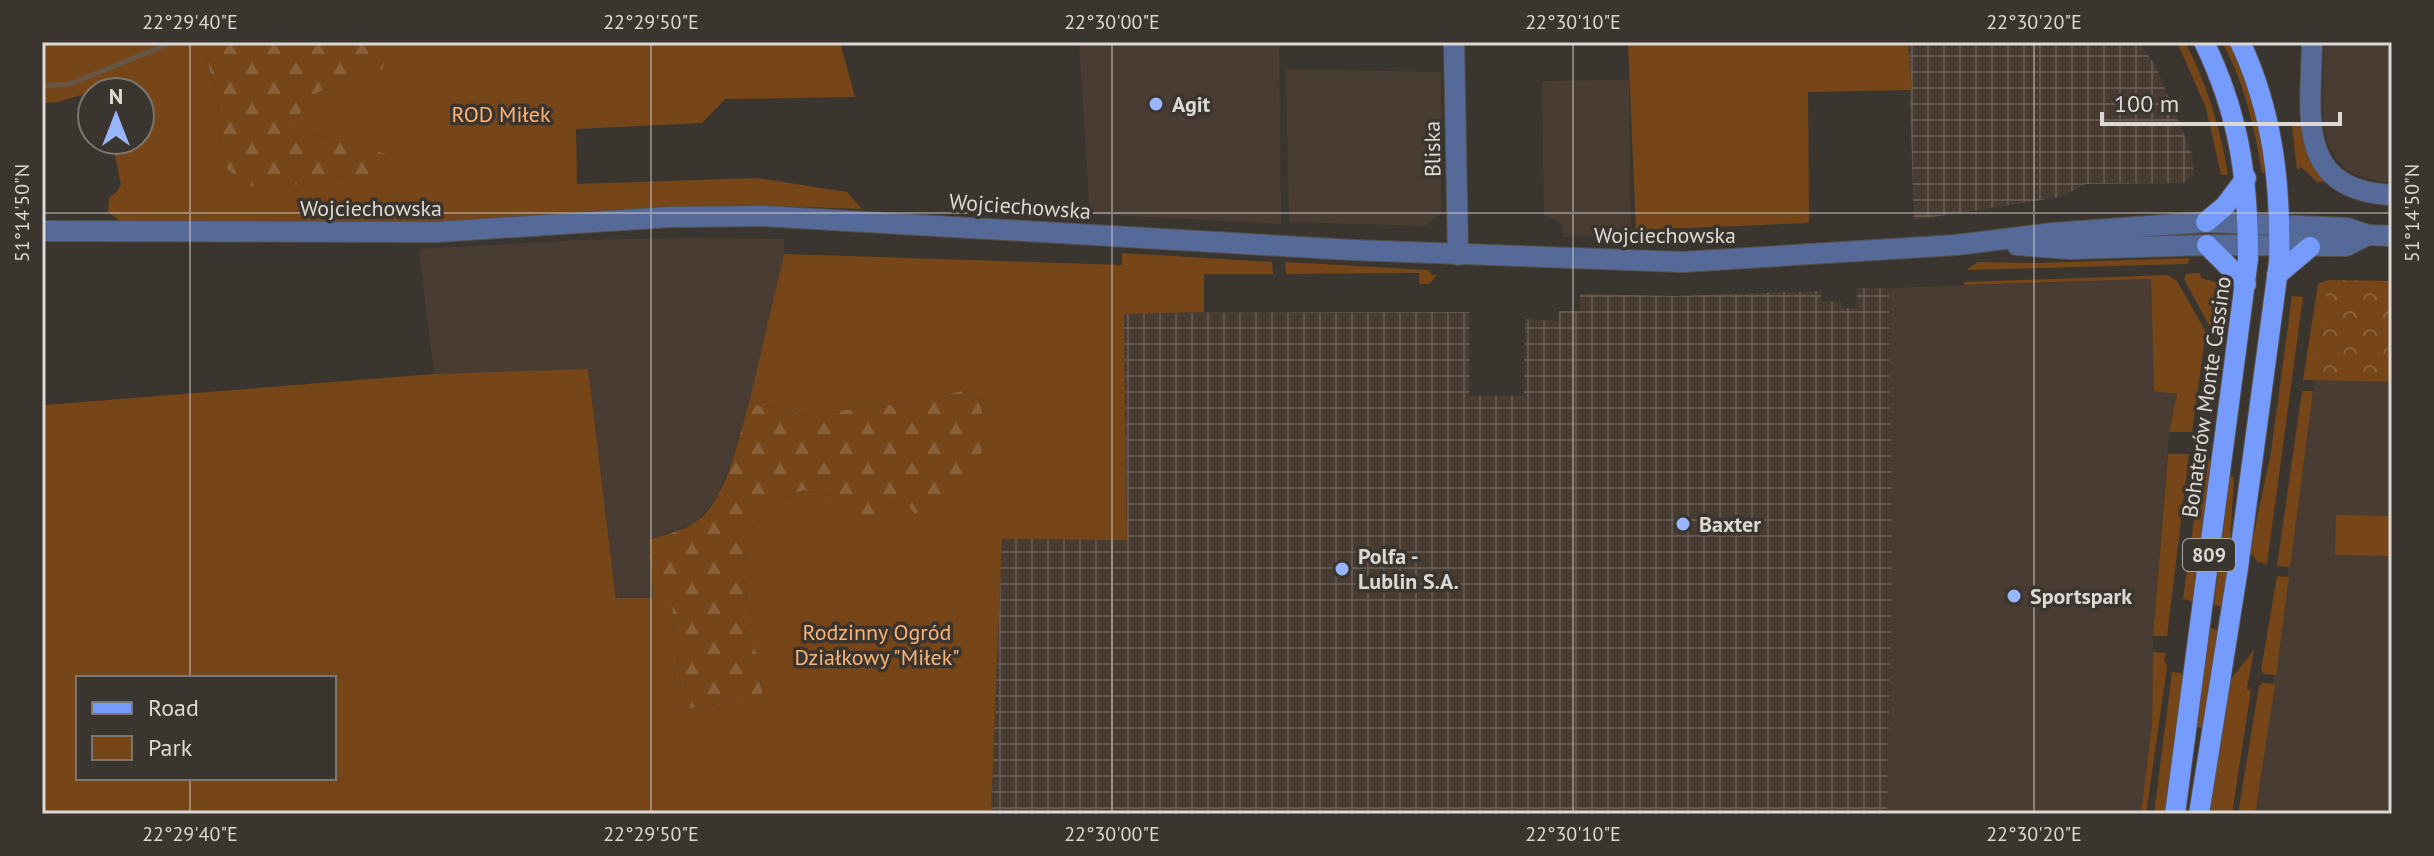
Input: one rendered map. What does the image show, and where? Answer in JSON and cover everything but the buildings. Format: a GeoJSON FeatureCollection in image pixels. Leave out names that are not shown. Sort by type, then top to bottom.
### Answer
{"type":"FeatureCollection","features":[{"type":"Feature","properties":{"kind":"main road","name":"809"},"geometry":{"type":"LineString","coordinates":[[2204,42],[2230,107],[2246,178],[2248,223]]}},
{"type":"Feature","properties":{"kind":"main road","name":"809"},"geometry":{"type":"LineString","coordinates":[[2199,814],[2236,583],[2277,275],[2278,177],[2261,97],[2240,42]]}},
{"type":"Feature","properties":{"kind":"main road"},"geometry":{"type":"LineString","coordinates":[[2206,222],[2225,206],[2246,178]]}},
{"type":"Feature","properties":{"kind":"main road","name":"Bohaterów Monte Cassino"},"geometry":{"type":"LineString","coordinates":[[2175,814],[2246,284],[2248,223]]}},
{"type":"Feature","properties":{"kind":"main road"},"geometry":{"type":"LineString","coordinates":[[2207,245],[2246,284]]}},
{"type":"Feature","properties":{"kind":"main road"},"geometry":{"type":"LineString","coordinates":[[2277,275],[2310,247]]}},
{"type":"Feature","properties":{"kind":"street","name":"Bliska"},"geometry":{"type":"LineString","coordinates":[[1454,42],[1458,255]]}},
{"type":"Feature","properties":{"kind":"street"},"geometry":{"type":"LineString","coordinates":[[2312,42],[2312,132],[2326,168],[2354,190],[2392,195]]}},
{"type":"Feature","properties":{"kind":"street","name":"Wojciechowska"},"geometry":{"type":"LineString","coordinates":[[42,231],[437,232],[683,217],[790,216],[1458,255],[1683,262],[1993,241],[2073,231],[2206,222],[2248,223],[2310,247],[2346,246],[2368,235]]}},
{"type":"Feature","properties":{"kind":"street","name":"Wojciechowska"},"geometry":{"type":"LineString","coordinates":[[1993,241],[2070,249],[2248,244],[2279,235],[2347,228],[2368,235],[2392,236]]}},
{"type":"Feature","properties":{"kind":"shaded area"},"geometry":{"type":"Polygon","coordinates":[[[1079,42],[1279,42],[1281,224],[1090,214],[1079,42]]]}},
{"type":"Feature","properties":{"kind":"shaded area"},"geometry":{"type":"Polygon","coordinates":[[[1908,42],[2139,42],[2155,65],[2184,134],[2192,154],[2194,174],[2183,183],[2086,184],[2060,197],[1914,220],[1908,42]]]}},
{"type":"Feature","properties":{"kind":"shaded area"},"geometry":{"type":"Polygon","coordinates":[[[2324,42],[2392,42],[2392,182],[2376,181],[2349,172],[2328,145],[2323,122],[2324,42]]]}},
{"type":"Feature","properties":{"kind":"shaded area"},"geometry":{"type":"Polygon","coordinates":[[[1286,69],[1441,72],[1441,213],[1425,226],[1289,222],[1286,69]]]}},
{"type":"Feature","properties":{"kind":"shaded area"},"geometry":{"type":"Polygon","coordinates":[[[1629,80],[1631,235],[1563,237],[1562,224],[1544,214],[1542,81],[1629,80]]]}},
{"type":"Feature","properties":{"kind":"shaded area"},"geometry":{"type":"Polygon","coordinates":[[[784,239],[784,254],[749,403],[732,460],[715,501],[695,523],[649,540],[653,598],[617,598],[588,370],[434,374],[419,249],[579,240],[784,239]]]}},
{"type":"Feature","properties":{"kind":"shaded area"},"geometry":{"type":"Polygon","coordinates":[[[2151,279],[2154,390],[2177,394],[2169,432],[2153,636],[2152,724],[2141,814],[1887,814],[1892,575],[1889,288],[2151,279]]]}},
{"type":"Feature","properties":{"kind":"shaded area"},"geometry":{"type":"Polygon","coordinates":[[[2328,280],[2392,281],[2392,814],[2255,814],[2328,280]]]}},
{"type":"Feature","properties":{"kind":"shaded area"},"geometry":{"type":"Polygon","coordinates":[[[1857,288],[1889,288],[1892,575],[1887,814],[991,814],[1002,539],[1127,539],[1124,313],[1469,312],[1469,396],[1524,396],[1525,319],[1558,321],[1559,311],[1580,311],[1580,294],[1676,296],[1821,291],[1821,301],[1841,302],[1842,308],[1857,308],[1857,288]]]}},
{"type":"Feature","properties":{"kind":"green space","name":"ROD Miłek"},"geometry":{"type":"Polygon","coordinates":[[[42,42],[232,42],[206,55],[220,115],[219,162],[376,182],[397,157],[293,129],[308,96],[381,69],[394,42],[840,42],[855,97],[725,99],[702,123],[576,129],[577,184],[757,178],[847,192],[862,209],[745,205],[607,210],[441,222],[120,221],[108,212],[109,197],[121,185],[115,156],[156,156],[156,76],[76,76],[76,97],[42,103],[42,42]]]}},
{"type":"Feature","properties":{"kind":"green space"},"geometry":{"type":"Polygon","coordinates":[[[232,42],[394,42],[382,69],[308,96],[293,129],[398,157],[376,182],[248,186],[219,162],[220,115],[206,54],[232,42]]]}},
{"type":"Feature","properties":{"kind":"green space"},"geometry":{"type":"Polygon","coordinates":[[[1628,42],[1908,42],[1912,90],[1808,92],[1809,223],[1636,230],[1628,42]]]}},
{"type":"Feature","properties":{"kind":"green space"},"geometry":{"type":"Polygon","coordinates":[[[2177,42],[2185,42],[2206,90],[2228,175],[2221,175],[2206,108],[2177,42]]]}},
{"type":"Feature","properties":{"kind":"green space"},"geometry":{"type":"Polygon","coordinates":[[[2222,42],[2229,42],[2243,73],[2258,122],[2268,172],[2262,173],[2248,106],[2222,42]]]}},
{"type":"Feature","properties":{"kind":"green space"},"geometry":{"type":"Polygon","coordinates":[[[2297,123],[2303,126],[2305,143],[2328,182],[2317,182],[2301,167],[2297,170],[2292,127],[2297,123]]]}},
{"type":"Feature","properties":{"kind":"green space","name":"Rodzinny Ogród Działkowy \"Miłek\""},"geometry":{"type":"Polygon","coordinates":[[[1122,253],[1272,262],[1273,274],[1204,274],[1204,312],[1124,314],[1127,540],[1002,539],[991,814],[42,814],[42,365],[45,405],[434,374],[588,369],[616,598],[653,598],[649,540],[672,605],[683,709],[763,697],[743,574],[753,525],[776,502],[803,490],[827,495],[858,525],[902,497],[977,472],[986,433],[980,400],[962,391],[904,403],[806,415],[749,403],[784,254],[1122,265],[1122,253]]]}},
{"type":"Feature","properties":{"kind":"green space"},"geometry":{"type":"Polygon","coordinates":[[[2190,258],[2187,264],[1966,270],[1978,262],[2190,258]]]}},
{"type":"Feature","properties":{"kind":"green space"},"geometry":{"type":"Polygon","coordinates":[[[1285,262],[1428,270],[1432,275],[1437,275],[1429,284],[1419,284],[1419,273],[1286,274],[1285,262]]]}},
{"type":"Feature","properties":{"kind":"green space"},"geometry":{"type":"Polygon","coordinates":[[[2200,273],[2201,278],[2219,283],[2211,329],[2184,279],[2186,274],[2200,273]]]}},
{"type":"Feature","properties":{"kind":"green space"},"geometry":{"type":"Polygon","coordinates":[[[2168,275],[2177,281],[2206,332],[2192,432],[2169,432],[2177,394],[2154,391],[2151,279],[1964,285],[1964,282],[2168,275]]]}},
{"type":"Feature","properties":{"kind":"green space"},"geometry":{"type":"Polygon","coordinates":[[[2328,280],[2315,380],[2303,380],[2318,284],[2328,280]]]}},
{"type":"Feature","properties":{"kind":"green space"},"geometry":{"type":"Polygon","coordinates":[[[2328,280],[2392,281],[2392,382],[2315,380],[2328,280]]]}},
{"type":"Feature","properties":{"kind":"green space"},"geometry":{"type":"Polygon","coordinates":[[[2292,296],[2303,297],[2267,564],[2258,562],[2250,552],[2271,452],[2292,296]]]}},
{"type":"Feature","properties":{"kind":"green space"},"geometry":{"type":"Polygon","coordinates":[[[962,391],[980,400],[986,433],[977,472],[915,514],[902,497],[858,525],[827,495],[803,490],[776,502],[753,525],[743,574],[763,697],[683,709],[672,605],[649,540],[685,528],[707,512],[730,468],[749,403],[806,415],[904,403],[962,391]]]}},
{"type":"Feature","properties":{"kind":"green space"},"geometry":{"type":"Polygon","coordinates":[[[2302,391],[2313,391],[2290,567],[2277,566],[2302,391]]]}},
{"type":"Feature","properties":{"kind":"green space"},"geometry":{"type":"Polygon","coordinates":[[[2203,453],[2211,466],[2194,602],[2183,599],[2203,453]]]}},
{"type":"Feature","properties":{"kind":"green space"},"geometry":{"type":"Polygon","coordinates":[[[2168,454],[2189,454],[2167,636],[2153,636],[2168,454]]]}},
{"type":"Feature","properties":{"kind":"green space"},"geometry":{"type":"Polygon","coordinates":[[[2230,476],[2234,477],[2223,607],[2214,605],[2230,476]]]}},
{"type":"Feature","properties":{"kind":"green space"},"geometry":{"type":"Polygon","coordinates":[[[2336,515],[2392,516],[2392,556],[2335,555],[2336,515]]]}},
{"type":"Feature","properties":{"kind":"green space"},"geometry":{"type":"Polygon","coordinates":[[[2277,576],[2289,577],[2276,675],[2264,674],[2261,670],[2277,576]]]}},
{"type":"Feature","properties":{"kind":"green space"},"geometry":{"type":"Polygon","coordinates":[[[2209,628],[2219,630],[2203,728],[2197,727],[2209,628]]]}},
{"type":"Feature","properties":{"kind":"green space"},"geometry":{"type":"Polygon","coordinates":[[[2254,650],[2232,814],[2209,814],[2230,680],[2254,650]]]}},
{"type":"Feature","properties":{"kind":"green space"},"geometry":{"type":"Polygon","coordinates":[[[2153,652],[2166,653],[2164,660],[2167,667],[2146,814],[2141,814],[2152,724],[2153,652]]]}},
{"type":"Feature","properties":{"kind":"green space"},"geometry":{"type":"Polygon","coordinates":[[[2172,672],[2181,673],[2183,678],[2165,814],[2154,814],[2172,672]]]}},
{"type":"Feature","properties":{"kind":"green space"},"geometry":{"type":"Polygon","coordinates":[[[2263,683],[2275,684],[2255,814],[2238,814],[2259,686],[2263,683]]]}},
{"type":"Feature","properties":{"kind":"waterway"},"geometry":{"type":"LineString","coordinates":[[42,86],[70,84],[173,42]]}},
{"type":"Feature","properties":{"kind":"place","name":"Agit"},"geometry":{"type":"Point","coordinates":[1156,104]}},
{"type":"Feature","properties":{"kind":"place","name":"Baxter"},"geometry":{"type":"Point","coordinates":[1683,524]}},
{"type":"Feature","properties":{"kind":"place","name":"Polfa - Lublin S.A."},"geometry":{"type":"Point","coordinates":[1342,569]}},
{"type":"Feature","properties":{"kind":"place","name":"Sportspark"},"geometry":{"type":"Point","coordinates":[2014,596]}}]}
